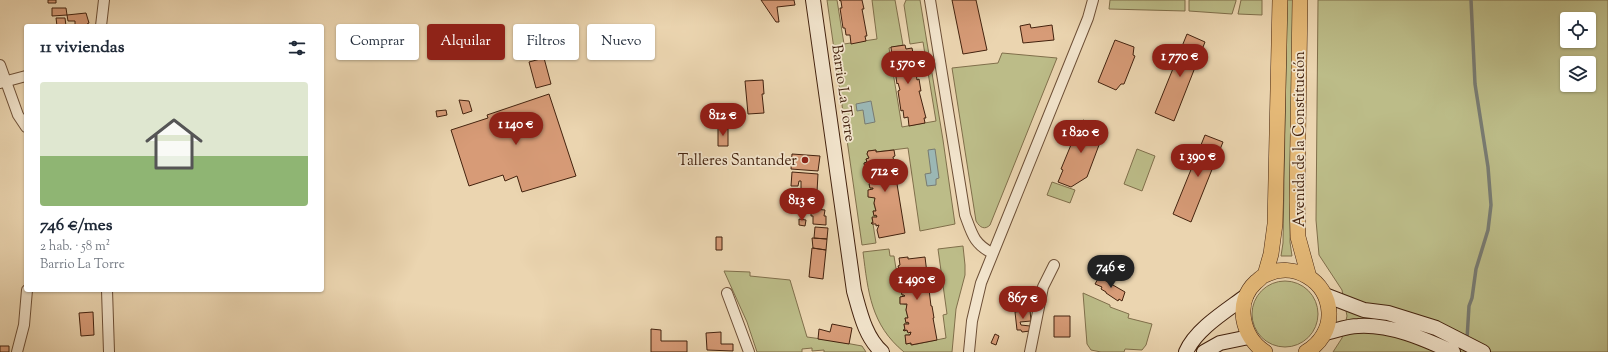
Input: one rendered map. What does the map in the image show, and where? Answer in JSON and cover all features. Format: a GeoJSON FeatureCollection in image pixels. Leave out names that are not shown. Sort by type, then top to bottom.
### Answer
{"type":"FeatureCollection","features":[{"type":"Feature","properties":{"kind":"main road","name":"Barrio La Torre"},"geometry":{"type":"LineString","coordinates":[[813,0],[854,291],[860,316],[873,342],[882,352]]}},
{"type":"Feature","properties":{"kind":"main road","name":"Avenida de la Constitución"},"geometry":{"type":"LineString","coordinates":[[1265,275],[1271,254],[1275,224],[1280,0]]}},
{"type":"Feature","properties":{"kind":"main road","name":"Avenida de la Constitución"},"geometry":{"type":"LineString","coordinates":[[1300,0],[1297,201],[1298,237],[1309,277]]}},
{"type":"Feature","properties":{"kind":"main road"},"geometry":{"type":"LineString","coordinates":[[1265,352],[1249,337],[1243,321],[1243,308],[1246,296],[1251,287],[1265,275],[1283,270],[1296,271],[1318,283],[1328,304],[1329,319],[1325,334],[1314,347],[1306,352]]}},
{"type":"Feature","properties":{"kind":"main road"},"geometry":{"type":"LineString","coordinates":[[1325,295],[1364,310],[1388,313],[1436,328],[1484,352]]}},
{"type":"Feature","properties":{"kind":"main road"},"geometry":{"type":"LineString","coordinates":[[1186,352],[1197,337],[1217,316],[1246,296]]}},
{"type":"Feature","properties":{"kind":"main road"},"geometry":{"type":"LineString","coordinates":[[1325,334],[1357,325],[1375,326],[1414,336],[1453,352]]}},
{"type":"Feature","properties":{"kind":"main road"},"geometry":{"type":"LineString","coordinates":[[1204,352],[1220,343],[1249,337]]}},
{"type":"Feature","properties":{"kind":"street"},"geometry":{"type":"LineString","coordinates":[[101,24],[104,0]]}},
{"type":"Feature","properties":{"kind":"street"},"geometry":{"type":"LineString","coordinates":[[930,0],[965,215],[977,244],[992,254]]}},
{"type":"Feature","properties":{"kind":"street"},"geometry":{"type":"LineString","coordinates":[[969,352],[970,332],[981,283],[1088,18],[1093,0]]}},
{"type":"Feature","properties":{"kind":"street"},"geometry":{"type":"LineString","coordinates":[[0,65],[3,82],[18,115],[24,124]]}},
{"type":"Feature","properties":{"kind":"street"},"geometry":{"type":"LineString","coordinates":[[3,82],[24,77]]}},
{"type":"Feature","properties":{"kind":"street"},"geometry":{"type":"LineString","coordinates":[[1030,352],[1043,287],[1054,265]]}},
{"type":"Feature","properties":{"kind":"street"},"geometry":{"type":"LineString","coordinates":[[16,352],[24,326],[27,292]]}},
{"type":"Feature","properties":{"kind":"street"},"geometry":{"type":"LineString","coordinates":[[107,292],[109,352]]}},
{"type":"Feature","properties":{"kind":"street"},"geometry":{"type":"LineString","coordinates":[[727,293],[749,352]]}},
{"type":"Feature","properties":{"kind":"green space"},"geometry":{"type":"Polygon","coordinates":[[[827,0],[837,0],[844,44],[877,39],[872,0],[895,0],[903,45],[889,48],[902,127],[936,121],[923,42],[910,44],[904,5],[906,0],[920,0],[955,224],[920,231],[908,148],[876,152],[876,150],[868,151],[867,154],[869,158],[866,159],[867,162],[864,163],[864,168],[868,169],[868,171],[871,170],[870,175],[872,183],[870,184],[870,188],[873,189],[868,196],[875,198],[874,204],[876,211],[873,211],[874,215],[877,217],[872,218],[873,223],[871,223],[873,224],[876,243],[862,245],[827,0]]]}},
{"type":"Feature","properties":{"kind":"green space"},"geometry":{"type":"Polygon","coordinates":[[[1110,0],[1185,0],[1185,11],[1109,9],[1110,0]]]}},
{"type":"Feature","properties":{"kind":"green space"},"geometry":{"type":"Polygon","coordinates":[[[1189,0],[1236,1],[1232,14],[1189,11],[1189,0]]]}},
{"type":"Feature","properties":{"kind":"green space"},"geometry":{"type":"Polygon","coordinates":[[[1241,0],[1262,0],[1262,15],[1238,14],[1241,0]]]}},
{"type":"Feature","properties":{"kind":"green space"},"geometry":{"type":"Polygon","coordinates":[[[1287,0],[1294,0],[1290,242],[1292,256],[1281,256],[1283,243],[1287,0]]]}},
{"type":"Feature","properties":{"kind":"green space"},"geometry":{"type":"Polygon","coordinates":[[[1318,0],[1608,0],[1608,352],[1333,352],[1342,338],[1347,316],[1342,290],[1319,255],[1316,220],[1318,0]]]}},
{"type":"Feature","properties":{"kind":"green space"},"geometry":{"type":"Polygon","coordinates":[[[1002,53],[1057,58],[990,225],[984,228],[981,227],[976,221],[952,68],[998,63],[1002,53]]]}},
{"type":"Feature","properties":{"kind":"green space"},"geometry":{"type":"Polygon","coordinates":[[[1137,149],[1155,156],[1142,191],[1124,184],[1137,149]]]}},
{"type":"Feature","properties":{"kind":"green space"},"geometry":{"type":"Polygon","coordinates":[[[1052,182],[1075,190],[1070,203],[1047,195],[1052,182]]]}},
{"type":"Feature","properties":{"kind":"green space"},"geometry":{"type":"Polygon","coordinates":[[[963,246],[965,275],[956,309],[952,352],[904,352],[884,331],[873,307],[869,294],[863,252],[889,249],[890,256],[894,256],[896,276],[903,277],[902,283],[904,290],[901,291],[902,295],[905,296],[900,297],[900,303],[907,305],[906,310],[908,318],[905,318],[906,322],[909,324],[904,324],[905,330],[903,330],[911,332],[910,335],[906,335],[906,344],[911,343],[912,345],[946,338],[943,315],[947,314],[938,249],[963,246]]]}},
{"type":"Feature","properties":{"kind":"green space"},"geometry":{"type":"Polygon","coordinates":[[[724,271],[750,272],[750,276],[790,280],[807,337],[862,346],[866,352],[824,352],[824,350],[812,351],[812,348],[802,349],[802,352],[757,352],[747,322],[724,271]]]}},
{"type":"Feature","properties":{"kind":"green space"},"geometry":{"type":"Polygon","coordinates":[[[1285,281],[1298,284],[1308,291],[1315,301],[1318,314],[1315,327],[1308,337],[1298,344],[1285,347],[1272,344],[1262,337],[1255,327],[1252,314],[1255,301],[1262,291],[1272,284],[1285,281]]]}},
{"type":"Feature","properties":{"kind":"green space"},"geometry":{"type":"Polygon","coordinates":[[[1083,293],[1110,305],[1110,307],[1129,314],[1128,318],[1152,324],[1146,345],[1142,350],[1125,349],[1124,352],[1101,352],[1091,350],[1087,344],[1083,293]]]}},
{"type":"Feature","properties":{"kind":"water"},"geometry":{"type":"Polygon","coordinates":[[[871,101],[875,122],[865,124],[863,110],[857,111],[856,104],[871,101]]]}},
{"type":"Feature","properties":{"kind":"water"},"geometry":{"type":"Polygon","coordinates":[[[935,149],[939,178],[936,179],[936,185],[927,186],[925,174],[931,173],[928,150],[935,149]]]}},
{"type":"Feature","properties":{"kind":"building"},"geometry":{"type":"Polygon","coordinates":[[[48,0],[56,0],[56,3],[48,3],[48,0]]]}},
{"type":"Feature","properties":{"kind":"building"},"geometry":{"type":"Polygon","coordinates":[[[761,0],[794,0],[795,5],[777,7],[779,22],[776,22],[761,0]]]}},
{"type":"Feature","properties":{"kind":"building"},"geometry":{"type":"Polygon","coordinates":[[[839,0],[862,0],[864,9],[862,9],[867,36],[865,36],[866,41],[851,44],[850,35],[846,35],[845,28],[843,28],[840,8],[842,8],[841,1],[839,0]]]}},
{"type":"Feature","properties":{"kind":"building"},"geometry":{"type":"Polygon","coordinates":[[[952,0],[976,0],[987,50],[963,54],[952,0]]]}},
{"type":"Feature","properties":{"kind":"building"},"geometry":{"type":"Polygon","coordinates":[[[52,8],[66,8],[67,15],[52,16],[52,8]]]}},
{"type":"Feature","properties":{"kind":"building"},"geometry":{"type":"Polygon","coordinates":[[[86,13],[89,23],[75,24],[75,21],[68,21],[67,15],[86,13]]]}},
{"type":"Feature","properties":{"kind":"building"},"geometry":{"type":"Polygon","coordinates":[[[56,18],[65,18],[66,24],[57,24],[56,18]]]}},
{"type":"Feature","properties":{"kind":"building"},"geometry":{"type":"Polygon","coordinates":[[[1030,24],[1031,28],[1052,25],[1054,40],[1023,43],[1020,26],[1030,24]]]}},
{"type":"Feature","properties":{"kind":"building"},"geometry":{"type":"Polygon","coordinates":[[[1187,34],[1205,42],[1174,121],[1155,113],[1187,34]]]}},
{"type":"Feature","properties":{"kind":"building"},"geometry":{"type":"Polygon","coordinates":[[[1115,40],[1134,47],[1133,55],[1135,56],[1124,84],[1121,84],[1116,90],[1098,82],[1115,40]]]}},
{"type":"Feature","properties":{"kind":"building"},"geometry":{"type":"Polygon","coordinates":[[[905,45],[906,49],[912,48],[913,53],[915,52],[917,80],[919,79],[921,91],[919,91],[926,118],[924,118],[925,123],[909,126],[908,117],[904,118],[903,110],[901,111],[898,91],[900,90],[898,83],[897,84],[894,56],[892,57],[891,47],[905,45]]]}},
{"type":"Feature","properties":{"kind":"building"},"geometry":{"type":"Polygon","coordinates":[[[545,60],[551,84],[536,88],[529,62],[545,60]]]}},
{"type":"Feature","properties":{"kind":"building"},"geometry":{"type":"Polygon","coordinates":[[[763,80],[764,94],[762,94],[764,113],[748,114],[745,81],[763,80]]]}},
{"type":"Feature","properties":{"kind":"building"},"geometry":{"type":"Polygon","coordinates":[[[549,94],[576,176],[522,192],[517,176],[505,181],[503,175],[469,186],[451,130],[488,118],[487,115],[549,94]]]}},
{"type":"Feature","properties":{"kind":"building"},"geometry":{"type":"Polygon","coordinates":[[[459,100],[469,101],[472,111],[463,114],[459,100]]]}},
{"type":"Feature","properties":{"kind":"building"},"geometry":{"type":"Polygon","coordinates":[[[446,110],[447,115],[437,117],[436,111],[446,110]]]}},
{"type":"Feature","properties":{"kind":"building"},"geometry":{"type":"Polygon","coordinates":[[[1083,120],[1105,129],[1087,177],[1071,187],[1058,182],[1063,170],[1061,169],[1083,120]]]}},
{"type":"Feature","properties":{"kind":"building"},"geometry":{"type":"Polygon","coordinates":[[[718,128],[728,129],[728,146],[718,146],[718,128]]]}},
{"type":"Feature","properties":{"kind":"building"},"geometry":{"type":"Polygon","coordinates":[[[1205,135],[1223,142],[1191,222],[1173,214],[1205,135]]]}},
{"type":"Feature","properties":{"kind":"building"},"geometry":{"type":"Polygon","coordinates":[[[876,150],[876,152],[894,150],[895,156],[893,157],[905,233],[879,238],[877,230],[879,225],[876,226],[876,224],[871,223],[873,223],[872,217],[877,217],[876,215],[874,216],[873,211],[876,211],[874,203],[875,198],[868,197],[868,190],[873,189],[870,188],[869,184],[872,183],[870,176],[871,170],[868,171],[868,169],[864,169],[864,163],[867,162],[866,159],[869,158],[867,154],[868,151],[876,150]]]}},
{"type":"Feature","properties":{"kind":"building","name":"Talleres Santander"},"geometry":{"type":"Polygon","coordinates":[[[792,154],[820,156],[818,171],[791,169],[792,154]]]}},
{"type":"Feature","properties":{"kind":"building"},"geometry":{"type":"Polygon","coordinates":[[[792,172],[818,174],[817,192],[801,191],[801,181],[799,181],[798,186],[791,186],[792,172]]]}},
{"type":"Feature","properties":{"kind":"building"},"geometry":{"type":"Polygon","coordinates":[[[792,206],[805,207],[805,214],[791,213],[792,206]]]}},
{"type":"Feature","properties":{"kind":"building"},"geometry":{"type":"Polygon","coordinates":[[[814,209],[825,210],[824,216],[826,216],[826,225],[813,224],[813,216],[811,216],[811,212],[814,213],[814,209]]]}},
{"type":"Feature","properties":{"kind":"building"},"geometry":{"type":"Polygon","coordinates":[[[799,219],[806,220],[805,226],[799,225],[799,219]]]}},
{"type":"Feature","properties":{"kind":"building"},"geometry":{"type":"Polygon","coordinates":[[[815,227],[828,228],[827,239],[814,238],[815,227]]]}},
{"type":"Feature","properties":{"kind":"building"},"geometry":{"type":"Polygon","coordinates":[[[716,237],[722,237],[722,250],[716,250],[716,237]]]}},
{"type":"Feature","properties":{"kind":"building"},"geometry":{"type":"Polygon","coordinates":[[[812,238],[827,239],[826,250],[813,248],[812,238]]]}},
{"type":"Feature","properties":{"kind":"building"},"geometry":{"type":"Polygon","coordinates":[[[812,248],[826,250],[823,279],[809,277],[812,248]]]}},
{"type":"Feature","properties":{"kind":"building"},"geometry":{"type":"Polygon","coordinates":[[[908,257],[908,259],[925,257],[937,340],[911,345],[911,343],[906,344],[905,335],[910,335],[911,332],[908,333],[907,330],[904,331],[903,330],[905,330],[904,324],[909,324],[908,322],[906,323],[905,318],[908,318],[906,310],[907,304],[900,304],[900,297],[905,296],[902,295],[901,290],[904,290],[902,283],[903,277],[900,278],[900,276],[896,276],[896,269],[899,269],[898,266],[900,265],[899,258],[908,257]]]}},
{"type":"Feature","properties":{"kind":"building"},"geometry":{"type":"Polygon","coordinates":[[[1099,277],[1125,292],[1122,301],[1119,299],[1118,301],[1101,289],[1102,287],[1095,284],[1099,277]]]}},
{"type":"Feature","properties":{"kind":"building"},"geometry":{"type":"Polygon","coordinates":[[[1030,310],[1031,321],[1020,322],[1021,325],[1030,326],[1030,331],[1022,332],[1021,330],[1017,330],[1015,312],[1030,310]]]}},
{"type":"Feature","properties":{"kind":"building"},"geometry":{"type":"Polygon","coordinates":[[[93,312],[94,335],[81,336],[79,313],[93,312]]]}},
{"type":"Feature","properties":{"kind":"building"},"geometry":{"type":"Polygon","coordinates":[[[1054,316],[1070,316],[1070,337],[1054,337],[1054,316]]]}},
{"type":"Feature","properties":{"kind":"building"},"geometry":{"type":"Polygon","coordinates":[[[832,324],[852,328],[849,344],[818,339],[819,329],[830,332],[832,324]]]}},
{"type":"Feature","properties":{"kind":"building"},"geometry":{"type":"Polygon","coordinates":[[[651,329],[661,330],[661,341],[687,341],[687,352],[651,352],[651,329]]]}},
{"type":"Feature","properties":{"kind":"building"},"geometry":{"type":"Polygon","coordinates":[[[721,332],[721,344],[733,344],[733,351],[707,350],[706,333],[721,332]]]}},
{"type":"Feature","properties":{"kind":"building"},"geometry":{"type":"Polygon","coordinates":[[[995,334],[999,336],[996,345],[991,343],[995,334]]]}},
{"type":"Feature","properties":{"kind":"building"},"geometry":{"type":"Polygon","coordinates":[[[0,346],[9,346],[9,352],[0,352],[0,346]]]}},
{"type":"Feature","properties":{"kind":"waterway"},"geometry":{"type":"LineString","coordinates":[[1467,339],[1469,306],[1472,298],[1476,269],[1488,230],[1491,205],[1488,167],[1475,84],[1471,0]]}},
{"type":"Feature","properties":{"kind":"place","name":"Talleres Santander"},"geometry":{"type":"Point","coordinates":[805,160]}}]}
